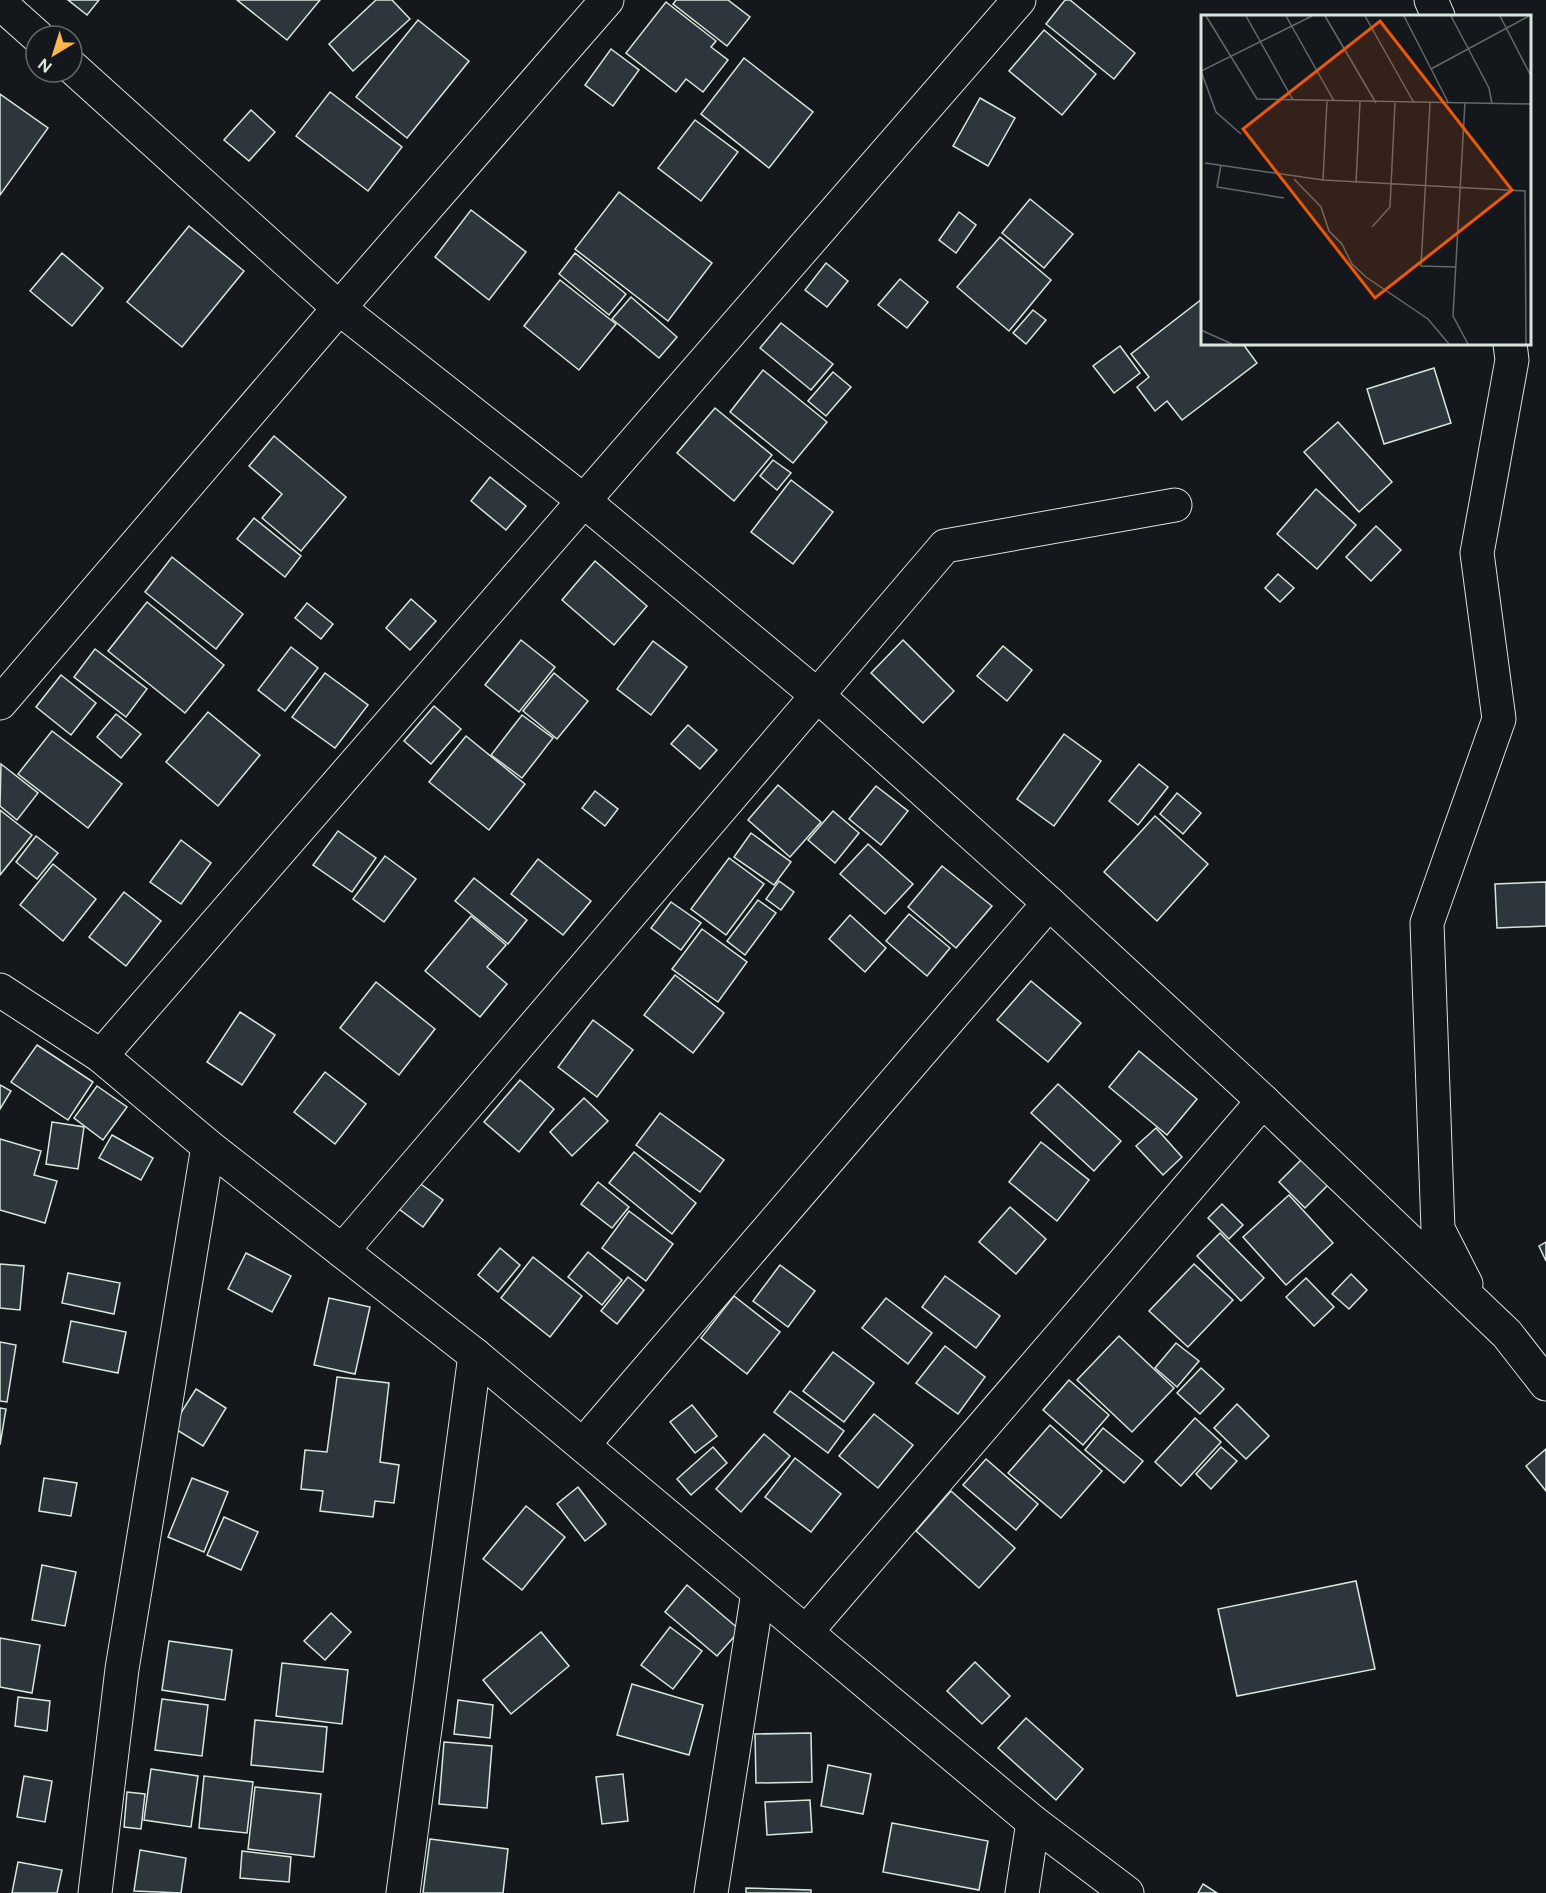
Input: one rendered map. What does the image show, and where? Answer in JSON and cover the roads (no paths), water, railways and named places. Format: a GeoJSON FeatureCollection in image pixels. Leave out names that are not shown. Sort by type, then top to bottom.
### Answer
{"type":"FeatureCollection","features":[{"type":"Feature","properties":{"kind":"street"},"geometry":{"type":"LineString","coordinates":[[0,703],[339,308],[608,0]]}},
{"type":"Feature","properties":{"kind":"street"},"geometry":{"type":"LineString","coordinates":[[102,1056],[1019,0]]}},
{"type":"Feature","properties":{"kind":"street"},"geometry":{"type":"LineString","coordinates":[[1431,0],[1438,15]]}},
{"type":"Feature","properties":{"kind":"street"},"geometry":{"type":"LineString","coordinates":[[0,3],[24,24]]}},
{"type":"Feature","properties":{"kind":"street"},"geometry":{"type":"LineString","coordinates":[[84,79],[339,308],[584,501],[818,696],[1049,903],[1263,1101],[1507,1334],[1546,1384]]}},
{"type":"Feature","properties":{"kind":"street"},"geometry":{"type":"LineString","coordinates":[[1478,1306],[1438,1229],[1427,923],[1499,719],[1477,553],[1512,360],[1510,345]]}},
{"type":"Feature","properties":{"kind":"street"},"geometry":{"type":"LineString","coordinates":[[342,1251],[945,546],[1175,505]]}},
{"type":"Feature","properties":{"kind":"street"},"geometry":{"type":"LineString","coordinates":[[583,1445],[1049,903]]}},
{"type":"Feature","properties":{"kind":"street"},"geometry":{"type":"LineString","coordinates":[[0,990],[102,1056],[208,1146],[474,1355],[1033,1822],[1127,1893]]}},
{"type":"Feature","properties":{"kind":"street"},"geometry":{"type":"LineString","coordinates":[[806,1632],[1263,1101]]}},
{"type":"Feature","properties":{"kind":"street"},"geometry":{"type":"LineString","coordinates":[[95,1893],[122,1668],[208,1146]]}},
{"type":"Feature","properties":{"kind":"street"},"geometry":{"type":"LineString","coordinates":[[403,1893],[474,1355]]}},
{"type":"Feature","properties":{"kind":"street"},"geometry":{"type":"LineString","coordinates":[[711,1893],[758,1592]]}},
{"type":"Feature","properties":{"kind":"street"},"geometry":{"type":"LineString","coordinates":[[1022,1893],[1033,1822]]}}]}
